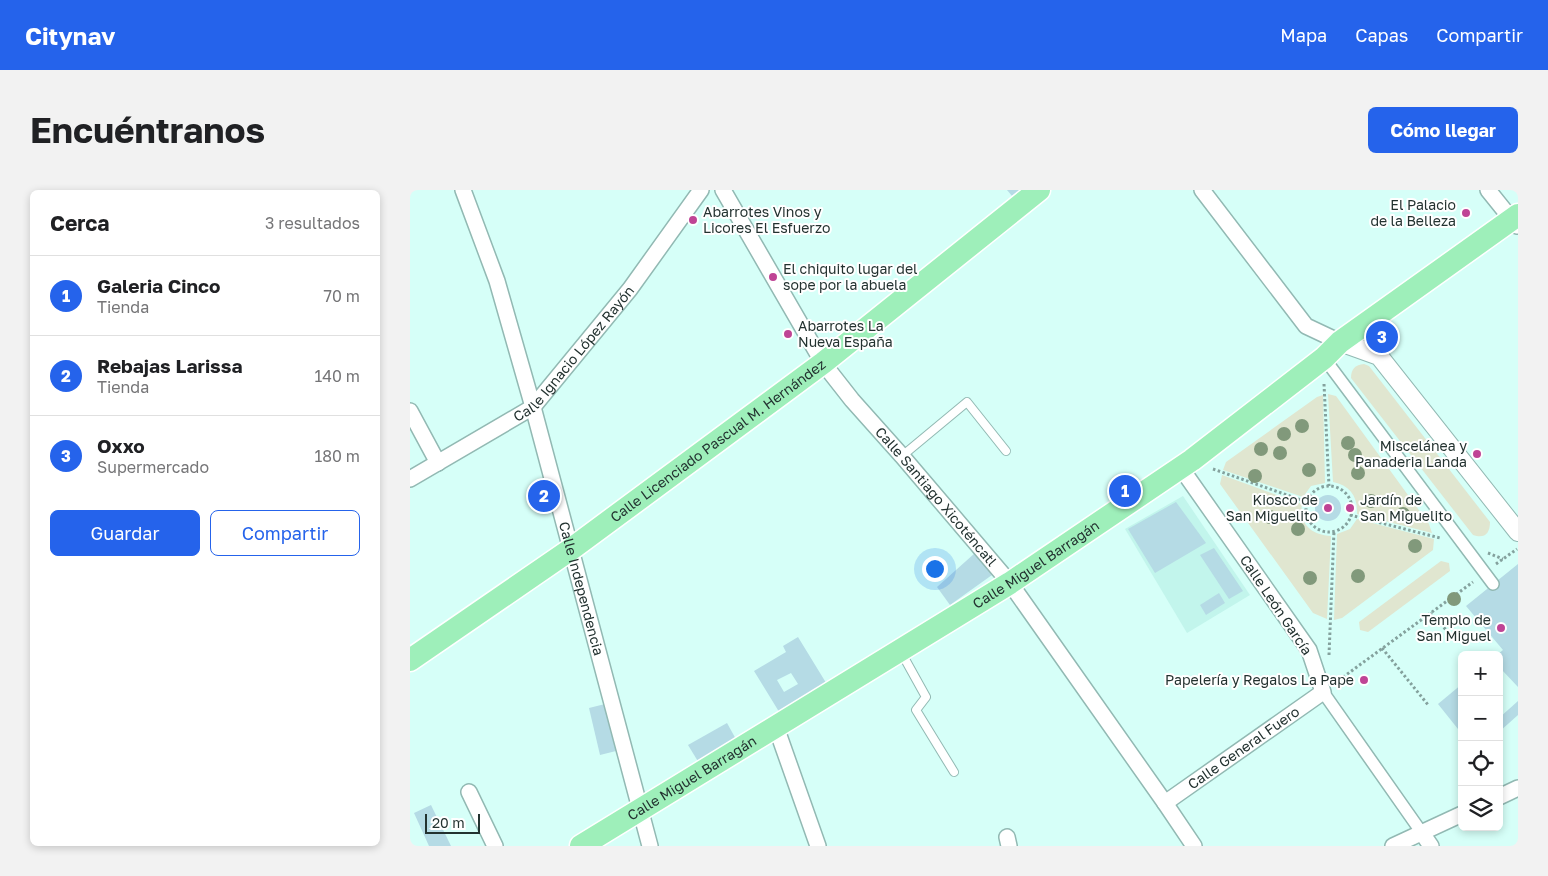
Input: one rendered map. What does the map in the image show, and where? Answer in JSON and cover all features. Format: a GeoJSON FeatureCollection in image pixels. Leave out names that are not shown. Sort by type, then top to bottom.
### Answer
{"type":"FeatureCollection","features":[{"type":"Feature","properties":{"kind":"main road","name":"Calle Licenciado Pascual M. Hernández"},"geometry":{"type":"LineString","coordinates":[[410,660],[570,550],[823,364],[1039,190]]}},
{"type":"Feature","properties":{"kind":"main road","name":"Calle Miguel Barragán"},"geometry":{"type":"LineString","coordinates":[[581,846],[1010,583],[1186,464],[1324,358],[1340,342],[1516,220]]}},
{"type":"Feature","properties":{"kind":"street","name":"Calle Independencia"},"geometry":{"type":"LineString","coordinates":[[463,190],[497,281],[534,407],[570,550],[650,846]]}},
{"type":"Feature","properties":{"kind":"street","name":"Calle Ignacio López Rayón"},"geometry":{"type":"LineString","coordinates":[[410,479],[534,407],[630,289],[701,190]]}},
{"type":"Feature","properties":{"kind":"street","name":"Calle Santiago Xicoténcatl"},"geometry":{"type":"LineString","coordinates":[[724,190],[823,364],[1010,583],[1194,846]]}},
{"type":"Feature","properties":{"kind":"street"},"geometry":{"type":"LineString","coordinates":[[1202,190],[1306,326],[1340,342],[1379,356],[1518,532]]}},
{"type":"Feature","properties":{"kind":"street"},"geometry":{"type":"LineString","coordinates":[[1488,190],[1516,220]]}},
{"type":"Feature","properties":{"kind":"street"},"geometry":{"type":"LineString","coordinates":[[1324,358],[1493,584]]}},
{"type":"Feature","properties":{"kind":"street"},"geometry":{"type":"LineString","coordinates":[[410,411],[438,462]]}},
{"type":"Feature","properties":{"kind":"street","name":"Calle León García"},"geometry":{"type":"LineString","coordinates":[[1186,464],[1309,650],[1323,692],[1431,846]]}},
{"type":"Feature","properties":{"kind":"street","name":"Calle General Fuero"},"geometry":{"type":"LineString","coordinates":[[1165,803],[1323,692]]}},
{"type":"Feature","properties":{"kind":"street"},"geometry":{"type":"LineString","coordinates":[[776,727],[818,846]]}},
{"type":"Feature","properties":{"kind":"street"},"geometry":{"type":"LineString","coordinates":[[1503,795],[1518,788]]}},
{"type":"Feature","properties":{"kind":"street"},"geometry":{"type":"LineString","coordinates":[[469,792],[495,846]]}},
{"type":"Feature","properties":{"kind":"street"},"geometry":{"type":"LineString","coordinates":[[1393,846],[1458,816]]}},
{"type":"Feature","properties":{"kind":"lane"},"geometry":{"type":"LineString","coordinates":[[902,456],[967,402],[1006,451]]}},
{"type":"Feature","properties":{"kind":"lane"},"geometry":{"type":"LineString","coordinates":[[900,650],[926,697],[916,710],[954,772]]}},
{"type":"Feature","properties":{"kind":"path"},"geometry":{"type":"LineString","coordinates":[[1324,358],[1329,486]]}},
{"type":"Feature","properties":{"kind":"path"},"geometry":{"type":"LineString","coordinates":[[1186,464],[1307,502]]}},
{"type":"Feature","properties":{"kind":"path"},"geometry":{"type":"LineString","coordinates":[[1329,486],[1344,492],[1349,499],[1351,507],[1350,516],[1342,528],[1327,532],[1312,525],[1306,510],[1307,502],[1315,490],[1329,486]]}},
{"type":"Feature","properties":{"kind":"path"},"geometry":{"type":"LineString","coordinates":[[1350,516],[1439,538],[1461,541],[1503,559]]}},
{"type":"Feature","properties":{"kind":"path"},"geometry":{"type":"LineString","coordinates":[[1328,660],[1334,531]]}},
{"type":"Feature","properties":{"kind":"path"},"geometry":{"type":"LineString","coordinates":[[1346,675],[1518,548]]}},
{"type":"Feature","properties":{"kind":"path"},"geometry":{"type":"LineString","coordinates":[[1430,613],[1448,632]]}},
{"type":"Feature","properties":{"kind":"path"},"geometry":{"type":"LineString","coordinates":[[1382,648],[1429,706]]}},
{"type":"Feature","properties":{"kind":"shaded area"},"geometry":{"type":"Polygon","coordinates":[[[1364,364],[1369,366],[1490,522],[1489,530],[1486,534],[1483,536],[1473,535],[1351,378],[1354,368],[1364,364]]]}},
{"type":"Feature","properties":{"kind":"shaded area"},"geometry":{"type":"Polygon","coordinates":[[[1328,394],[1336,396],[1429,524],[1432,533],[1357,514],[1356,502],[1352,493],[1344,486],[1333,482],[1328,394]]]}},
{"type":"Feature","properties":{"kind":"shaded area"},"geometry":{"type":"Polygon","coordinates":[[[1323,395],[1325,483],[1311,486],[1303,497],[1223,470],[1226,462],[1317,397],[1323,395]]]}},
{"type":"Feature","properties":{"kind":"shaded area"},"geometry":{"type":"Polygon","coordinates":[[[1222,475],[1302,504],[1302,517],[1308,527],[1312,531],[1331,536],[1327,619],[1313,613],[1220,484],[1222,475]]]}},
{"type":"Feature","properties":{"kind":"shaded area"},"geometry":{"type":"Polygon","coordinates":[[[1183,496],[1250,595],[1187,633],[1125,529],[1183,496]]]}},
{"type":"Feature","properties":{"kind":"shaded area"},"geometry":{"type":"Polygon","coordinates":[[[1357,519],[1434,539],[1433,550],[1342,618],[1334,620],[1337,534],[1350,529],[1357,519]]]}},
{"type":"Feature","properties":{"kind":"shaded area"},"geometry":{"type":"Polygon","coordinates":[[[1441,561],[1449,563],[1450,571],[1368,632],[1360,630],[1359,622],[1441,561]]]}},
{"type":"Feature","properties":{"kind":"building"},"geometry":{"type":"Polygon","coordinates":[[[1007,190],[1021,190],[1012,196],[1007,190]]]}},
{"type":"Feature","properties":{"kind":"building","name":"Kiosco de San Miguelito"},"geometry":{"type":"Polygon","coordinates":[[[1328,495],[1337,499],[1341,508],[1337,517],[1328,521],[1319,517],[1315,508],[1319,499],[1328,495]]]}},
{"type":"Feature","properties":{"kind":"building"},"geometry":{"type":"Polygon","coordinates":[[[1176,502],[1206,543],[1155,573],[1128,529],[1176,502]]]}},
{"type":"Feature","properties":{"kind":"building"},"geometry":{"type":"Polygon","coordinates":[[[1214,548],[1243,591],[1229,599],[1200,555],[1214,548]]]}},
{"type":"Feature","properties":{"kind":"building"},"geometry":{"type":"Polygon","coordinates":[[[975,553],[992,575],[950,605],[937,587],[975,553]]]}},
{"type":"Feature","properties":{"kind":"building","name":"Templo de San Miguel"},"geometry":{"type":"Polygon","coordinates":[[[1518,564],[1518,687],[1503,671],[1503,650],[1466,606],[1518,564]]]}},
{"type":"Feature","properties":{"kind":"building"},"geometry":{"type":"Polygon","coordinates":[[[1219,593],[1225,603],[1206,615],[1200,605],[1219,593]]]}},
{"type":"Feature","properties":{"kind":"building"},"geometry":{"type":"Polygon","coordinates":[[[798,637],[828,686],[781,715],[754,671],[786,652],[783,646],[798,637]],[[791,673],[777,680],[784,692],[798,684],[791,673]]]}},
{"type":"Feature","properties":{"kind":"building","name":"Templo de San Miguel"},"geometry":{"type":"Polygon","coordinates":[[[1458,687],[1458,729],[1438,704],[1458,687]]]}},
{"type":"Feature","properties":{"kind":"building"},"geometry":{"type":"Polygon","coordinates":[[[1518,701],[1518,715],[1503,728],[1503,714],[1518,701]]]}},
{"type":"Feature","properties":{"kind":"building"},"geometry":{"type":"Polygon","coordinates":[[[605,704],[616,751],[600,755],[589,708],[605,704]]]}},
{"type":"Feature","properties":{"kind":"building"},"geometry":{"type":"Polygon","coordinates":[[[727,723],[737,741],[699,763],[688,745],[727,723]]]}},
{"type":"Feature","properties":{"kind":"building"},"geometry":{"type":"Polygon","coordinates":[[[431,805],[451,846],[429,846],[414,813],[431,805]]]}},
{"type":"Feature","properties":{"kind":"place","name":"El Palacio de la Belleza"},"geometry":{"type":"Point","coordinates":[1466,213]}},
{"type":"Feature","properties":{"kind":"place","name":"Abarrotes Vinos y Licores El Esfuerzo"},"geometry":{"type":"Point","coordinates":[693,220]}},
{"type":"Feature","properties":{"kind":"place","name":"El chiquito lugar del sope por la abuela"},"geometry":{"type":"Point","coordinates":[773,277]}},
{"type":"Feature","properties":{"kind":"place","name":"Abarrotes La Nueva España"},"geometry":{"type":"Point","coordinates":[788,334]}},
{"type":"Feature","properties":{"kind":"place","name":"Oxxo"},"geometry":{"type":"Point","coordinates":[1382,337]}},
{"type":"Feature","properties":{"kind":"place","name":"Miscelánea y Panaderia Landa"},"geometry":{"type":"Point","coordinates":[1477,454]}},
{"type":"Feature","properties":{"kind":"place","name":"Galeria Cinco"},"geometry":{"type":"Point","coordinates":[1125,491]}},
{"type":"Feature","properties":{"kind":"place","name":"Rebajas Larissa"},"geometry":{"type":"Point","coordinates":[544,496]}},
{"type":"Feature","properties":{"kind":"place","name":"Kiosco de San Miguelito"},"geometry":{"type":"Point","coordinates":[1328,508]}},
{"type":"Feature","properties":{"kind":"place","name":"Jardín de San Miguelito"},"geometry":{"type":"Point","coordinates":[1350,508]}},
{"type":"Feature","properties":{"kind":"place","name":"Templo de San Miguel"},"geometry":{"type":"Point","coordinates":[1501,628]}},
{"type":"Feature","properties":{"kind":"place","name":"Papelería y Regalos La Pape"},"geometry":{"type":"Point","coordinates":[1364,680]}}]}
